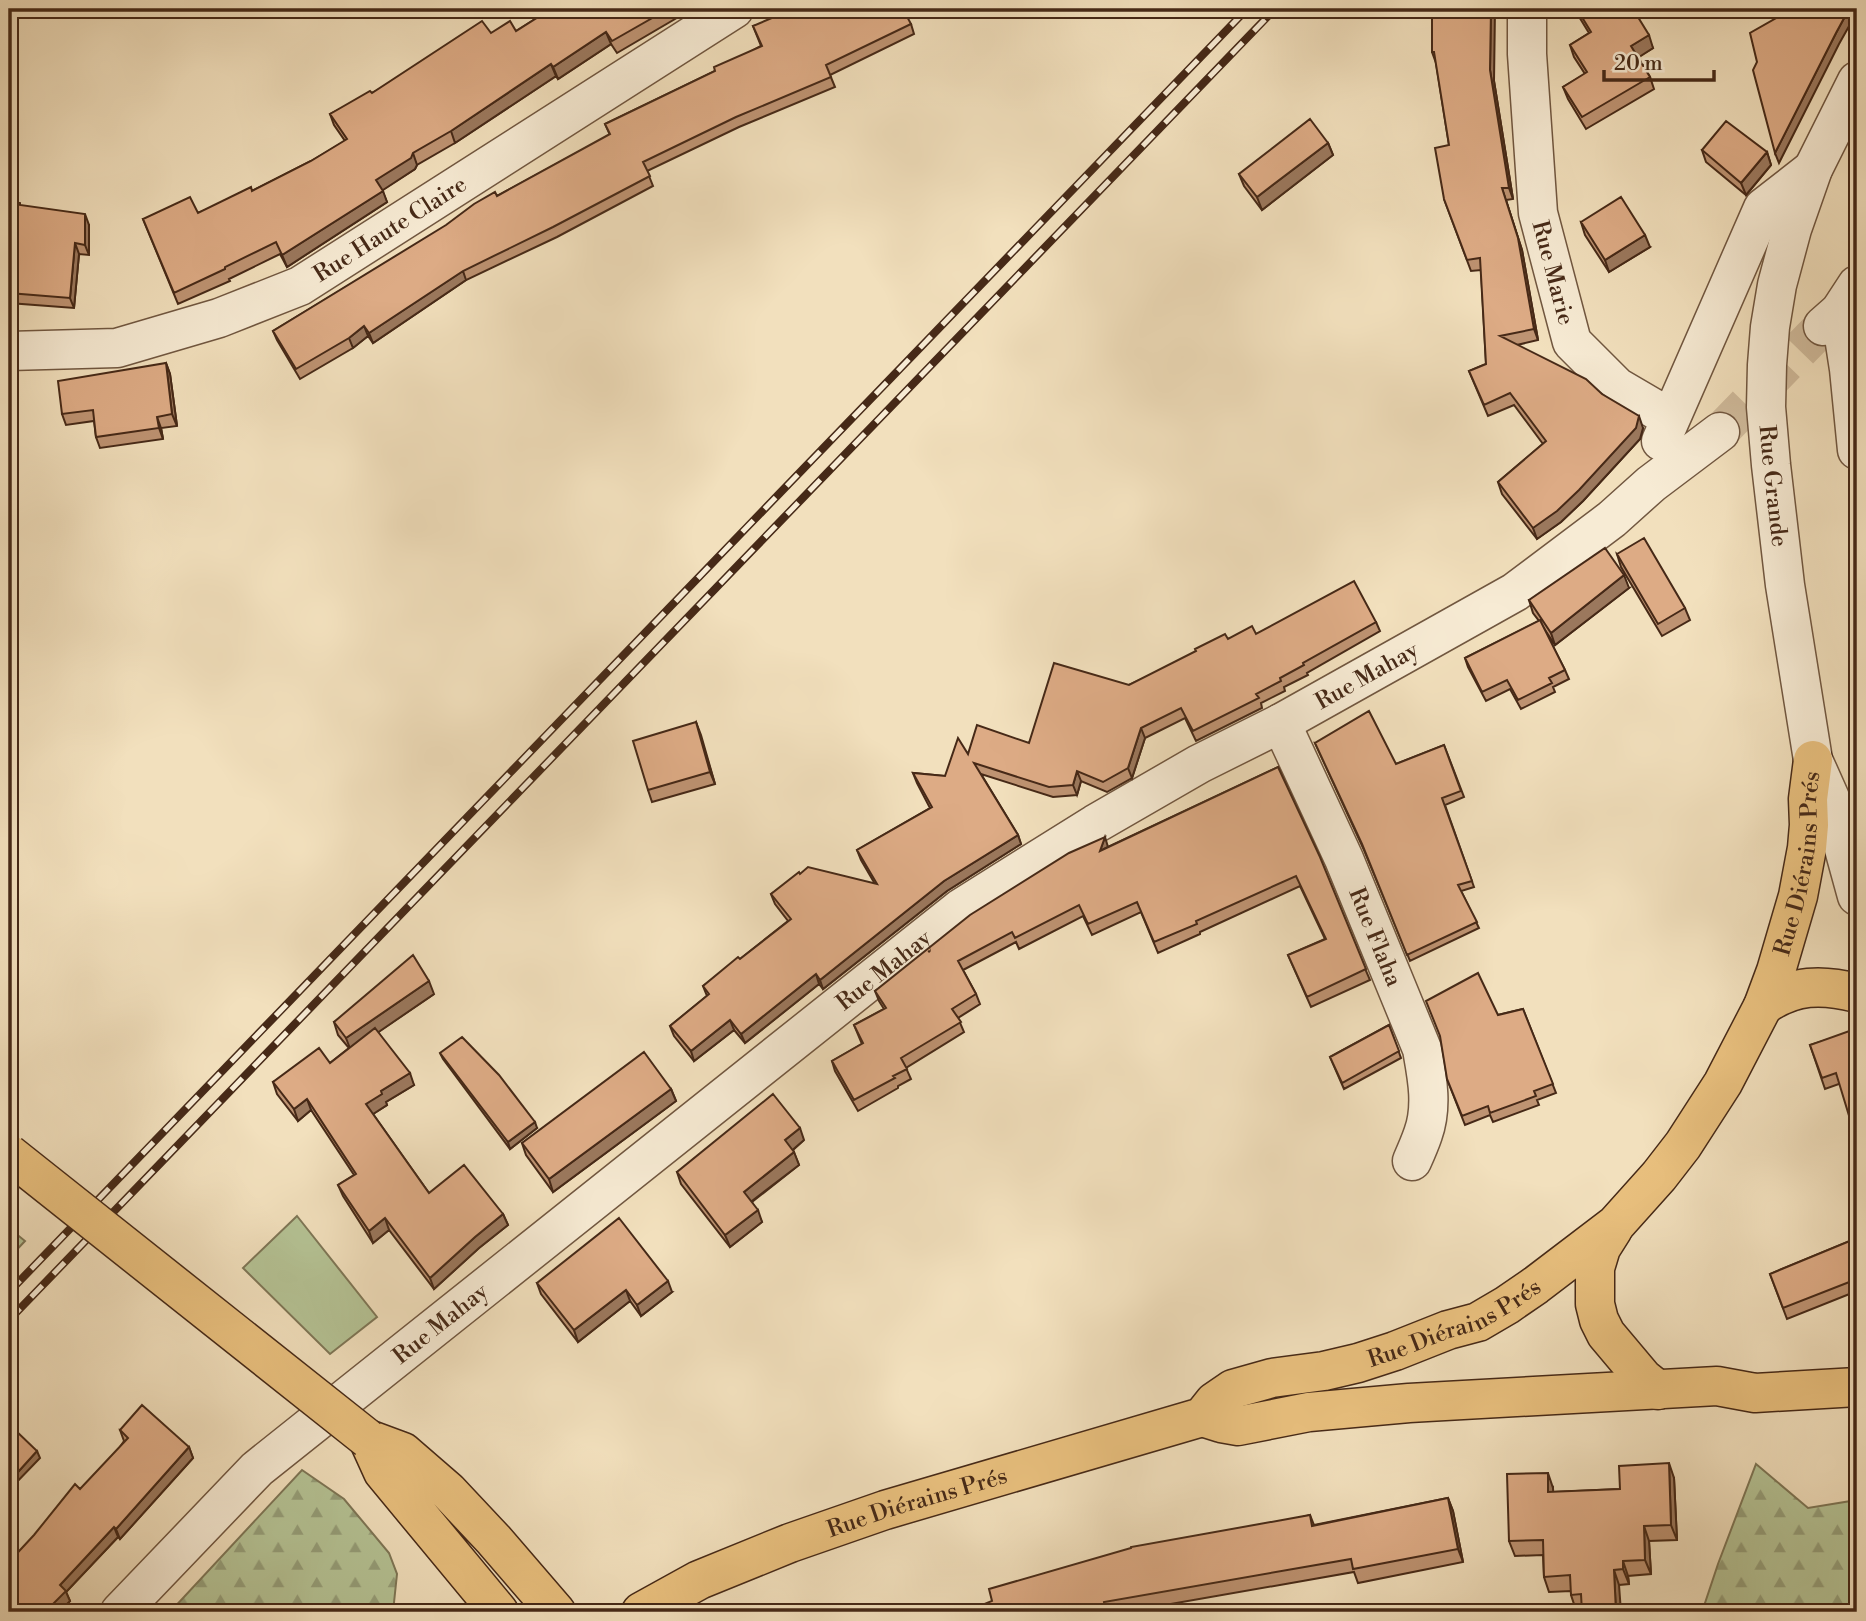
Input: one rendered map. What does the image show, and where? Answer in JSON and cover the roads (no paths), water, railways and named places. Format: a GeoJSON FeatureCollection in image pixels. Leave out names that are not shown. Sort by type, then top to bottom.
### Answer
{"type":"FeatureCollection","features":[{"type":"Feature","properties":{"kind":"main road","name":"Rue Diérains Prés"},"geometry":{"type":"LineString","coordinates":[[1658,1390],[1643,1378],[1606,1334],[1595,1304],[1595,1268],[1601,1248],[1616,1224],[1683,1145],[1723,1083],[1763,1006],[1798,896],[1807,848],[1808,799],[1813,760]]}},
{"type":"Feature","properties":{"kind":"main road","name":"Rue Diérains Prés"},"geometry":{"type":"LineString","coordinates":[[1763,1006],[1777,996],[1812,988],[1834,988],[1857,993]]}},
{"type":"Feature","properties":{"kind":"main road"},"geometry":{"type":"LineString","coordinates":[[9,1154],[385,1454],[448,1491],[556,1612]]}},
{"type":"Feature","properties":{"kind":"main road","name":"Rue Diérains Prés"},"geometry":{"type":"LineString","coordinates":[[641,1612],[699,1580],[802,1538],[885,1510],[1202,1417],[1214,1402],[1233,1389],[1272,1378],[1358,1363],[1448,1330],[1478,1322],[1536,1285],[1616,1224]]}},
{"type":"Feature","properties":{"kind":"main road"},"geometry":{"type":"LineString","coordinates":[[1202,1417],[1238,1426],[1279,1417],[1343,1409],[1471,1399],[1717,1386],[1755,1393],[1857,1387]]}},
{"type":"Feature","properties":{"kind":"main road"},"geometry":{"type":"LineString","coordinates":[[385,1454],[499,1612]]}},
{"type":"Feature","properties":{"kind":"street","name":"Rue Haute Claire"},"geometry":{"type":"LineString","coordinates":[[9,351],[117,348],[219,318],[300,286],[734,9]]}},
{"type":"Feature","properties":{"kind":"street","name":"Rue Marie"},"geometry":{"type":"LineString","coordinates":[[1527,9],[1527,54],[1538,213],[1572,342],[1617,387],[1670,418]]}},
{"type":"Feature","properties":{"kind":"street","name":"Rue Grande"},"geometry":{"type":"LineString","coordinates":[[1857,81],[1813,169],[1792,229],[1777,285],[1770,327],[1766,407],[1788,607],[1813,760],[1830,798],[1857,896]]}},
{"type":"Feature","properties":{"kind":"street"},"geometry":{"type":"LineString","coordinates":[[1651,484],[1657,449],[1763,208],[1813,169]]}},
{"type":"Feature","properties":{"kind":"street"},"geometry":{"type":"LineString","coordinates":[[1840,307],[1857,450]]}},
{"type":"Feature","properties":{"kind":"street","name":"Rue Mahay"},"geometry":{"type":"LineString","coordinates":[[120,1612],[257,1469],[961,908],[1171,779],[1282,723],[1515,592],[1612,519],[1651,484],[1720,432]]}},
{"type":"Feature","properties":{"kind":"street","name":"Rue Flaha"},"geometry":{"type":"LineString","coordinates":[[1282,723],[1344,859],[1422,1049],[1429,1110],[1424,1134],[1412,1161]]}},
{"type":"Feature","properties":{"kind":"tunnel"},"geometry":{"type":"LineString","coordinates":[[1720,432],[1823,326]]}},
{"type":"Feature","properties":{"kind":"railway"},"geometry":{"type":"LineString","coordinates":[[9,1292],[1247,9]]}},
{"type":"Feature","properties":{"kind":"railway"},"geometry":{"type":"LineString","coordinates":[[9,1320],[1275,9]]}}]}
